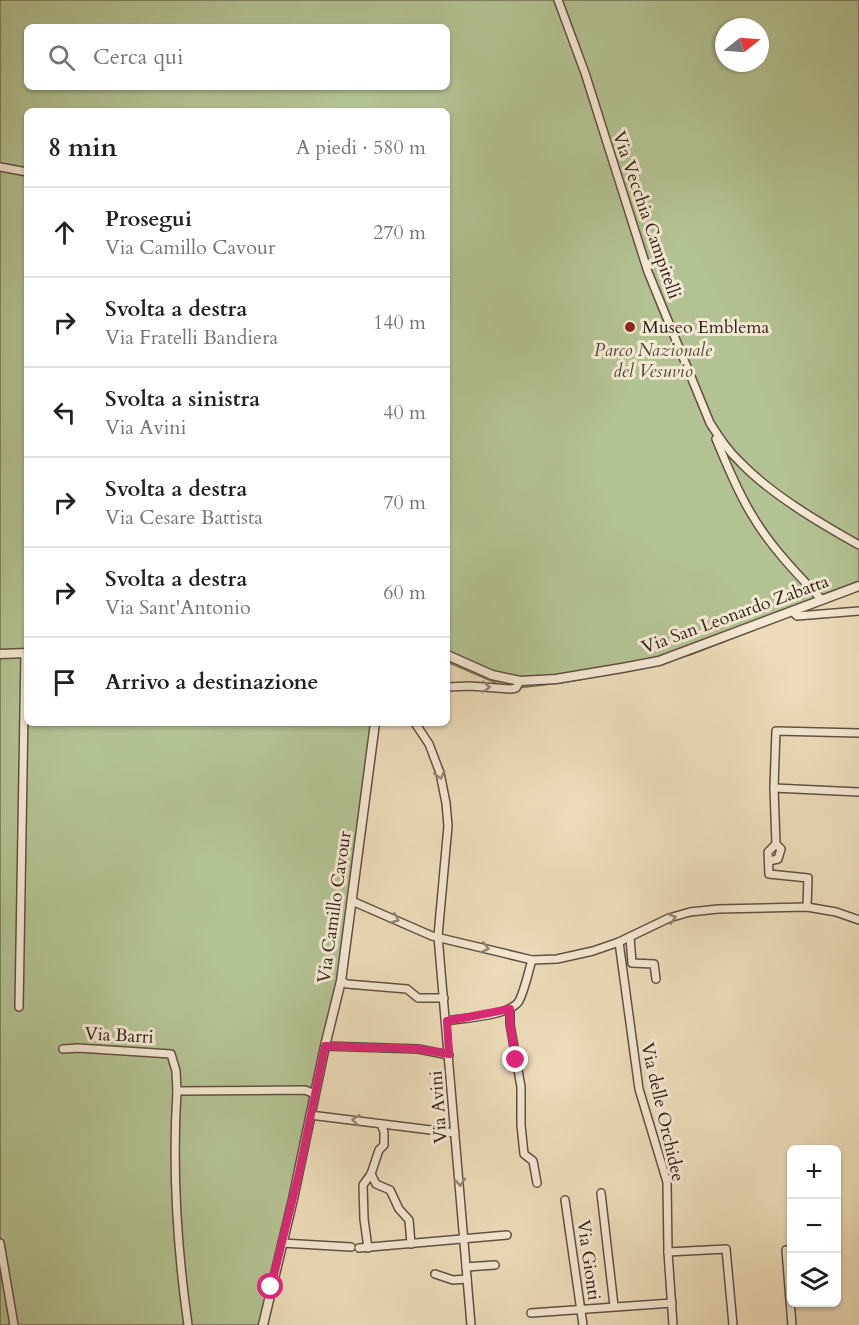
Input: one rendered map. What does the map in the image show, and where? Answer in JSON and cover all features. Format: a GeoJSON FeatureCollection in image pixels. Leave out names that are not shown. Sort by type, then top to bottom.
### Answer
{"type":"FeatureCollection","features":[{"type":"Feature","properties":{"kind":"street","name":"Via Vecchia Campitelli"},"geometry":{"type":"LineString","coordinates":[[558,0],[585,73],[648,272],[710,423],[724,445],[741,464],[770,488],[859,545]]}},
{"type":"Feature","properties":{"kind":"street"},"geometry":{"type":"LineString","coordinates":[[0,167],[24,171]]}},
{"type":"Feature","properties":{"kind":"street"},"geometry":{"type":"LineString","coordinates":[[710,423],[735,485],[753,517],[800,578],[822,600]]}},
{"type":"Feature","properties":{"kind":"street","name":"Via San Leonardo Zabatta"},"geometry":{"type":"LineString","coordinates":[[450,656],[492,675],[520,681],[556,679],[650,663],[859,586]]}},
{"type":"Feature","properties":{"kind":"street"},"geometry":{"type":"LineString","coordinates":[[792,611],[797,616],[859,611]]}},
{"type":"Feature","properties":{"kind":"street"},"geometry":{"type":"LineString","coordinates":[[0,654],[24,653]]}},
{"type":"Feature","properties":{"kind":"street"},"geometry":{"type":"LineString","coordinates":[[450,687],[516,688],[520,681]]}},
{"type":"Feature","properties":{"kind":"street"},"geometry":{"type":"LineString","coordinates":[[20,1007],[25,726]]}},
{"type":"Feature","properties":{"kind":"street","name":"Via Camillo Cavour"},"geometry":{"type":"LineString","coordinates":[[263,1325],[341,981],[375,726]]}},
{"type":"Feature","properties":{"kind":"street","name":"Via Avini"},"geometry":{"type":"LineString","coordinates":[[417,726],[429,744],[446,803],[448,826],[438,936],[471,1325]]}},
{"type":"Feature","properties":{"kind":"street"},"geometry":{"type":"LineString","coordinates":[[774,787],[776,731],[859,734]]}},
{"type":"Feature","properties":{"kind":"street"},"geometry":{"type":"LineString","coordinates":[[769,861],[778,860],[781,856],[781,849],[776,844],[774,788],[859,792]]}},
{"type":"Feature","properties":{"kind":"street"},"geometry":{"type":"LineString","coordinates":[[776,844],[768,852],[769,874],[808,878],[807,907]]}},
{"type":"Feature","properties":{"kind":"street"},"geometry":{"type":"LineString","coordinates":[[352,901],[432,936],[532,960],[557,959],[593,951],[619,942],[653,924],[690,912],[756,907],[807,907],[836,912],[859,920]]}},
{"type":"Feature","properties":{"kind":"street"},"geometry":{"type":"LineString","coordinates":[[630,937],[632,963],[654,963],[656,979]]}},
{"type":"Feature","properties":{"kind":"street","name":"Via delle Orchidee"},"geometry":{"type":"LineString","coordinates":[[619,942],[639,1089],[667,1182],[668,1252],[673,1325]]}},
{"type":"Feature","properties":{"kind":"street"},"geometry":{"type":"LineString","coordinates":[[447,1021],[510,1009],[519,999],[532,960]]}},
{"type":"Feature","properties":{"kind":"street"},"geometry":{"type":"LineString","coordinates":[[341,981],[347,984],[407,989],[418,998],[444,998]]}},
{"type":"Feature","properties":{"kind":"street"},"geometry":{"type":"LineString","coordinates":[[510,1009],[510,1024],[521,1087],[520,1125],[525,1154],[533,1161],[537,1183]]}},
{"type":"Feature","properties":{"kind":"street"},"geometry":{"type":"LineString","coordinates":[[325,1046],[418,1049],[449,1054]]}},
{"type":"Feature","properties":{"kind":"street","name":"Via Barri"},"geometry":{"type":"LineString","coordinates":[[63,1049],[171,1054],[176,1071],[177,1091]]}},
{"type":"Feature","properties":{"kind":"street"},"geometry":{"type":"LineString","coordinates":[[188,1325],[177,1228],[174,1140],[177,1091],[305,1090],[315,1094]]}},
{"type":"Feature","properties":{"kind":"street"},"geometry":{"type":"LineString","coordinates":[[310,1115],[455,1132]]}},
{"type":"Feature","properties":{"kind":"street"},"geometry":{"type":"LineString","coordinates":[[368,1248],[363,1185],[371,1174],[377,1154],[384,1145],[384,1132],[381,1124]]}},
{"type":"Feature","properties":{"kind":"street"},"geometry":{"type":"LineString","coordinates":[[371,1174],[376,1184],[390,1190],[399,1209],[409,1220],[411,1244]]}},
{"type":"Feature","properties":{"kind":"street"},"geometry":{"type":"LineString","coordinates":[[601,1193],[614,1306]]}},
{"type":"Feature","properties":{"kind":"street","name":"Via Gionti"},"geometry":{"type":"LineString","coordinates":[[565,1200],[583,1325]]}},
{"type":"Feature","properties":{"kind":"street"},"geometry":{"type":"LineString","coordinates":[[282,1243],[368,1248],[507,1235]]}},
{"type":"Feature","properties":{"kind":"street"},"geometry":{"type":"LineString","coordinates":[[0,1244],[14,1325]]}},
{"type":"Feature","properties":{"kind":"street"},"geometry":{"type":"LineString","coordinates":[[668,1252],[726,1249],[733,1325]]}},
{"type":"Feature","properties":{"kind":"street"},"geometry":{"type":"LineString","coordinates":[[786,1250],[792,1325]]}},
{"type":"Feature","properties":{"kind":"street"},"geometry":{"type":"LineString","coordinates":[[466,1266],[495,1265]]}},
{"type":"Feature","properties":{"kind":"street"},"geometry":{"type":"LineString","coordinates":[[435,1274],[453,1280],[467,1279]]}},
{"type":"Feature","properties":{"kind":"street"},"geometry":{"type":"LineString","coordinates":[[531,1313],[672,1303]]}},
{"type":"Feature","properties":{"kind":"green space","name":"Parco Nazionale del Vesuvio"},"geometry":{"type":"Polygon","coordinates":[[[0,0],[859,0],[859,589],[690,655],[623,672],[560,683],[510,689],[450,663],[450,108],[24,108],[24,726],[377,726],[329,1036],[299,1186],[264,1325],[0,1325],[0,0]]]}},
{"type":"Feature","properties":{"kind":"place","name":"Museo Emblema"},"geometry":{"type":"Point","coordinates":[630,327]}},
{"type":"Feature","properties":{"kind":"route"},"geometry":{"type":"LineString","coordinates":[[271,1287],[289,1218],[325,1046],[418,1049],[449,1054],[447,1021],[510,1009],[516,1060]]}}]}
